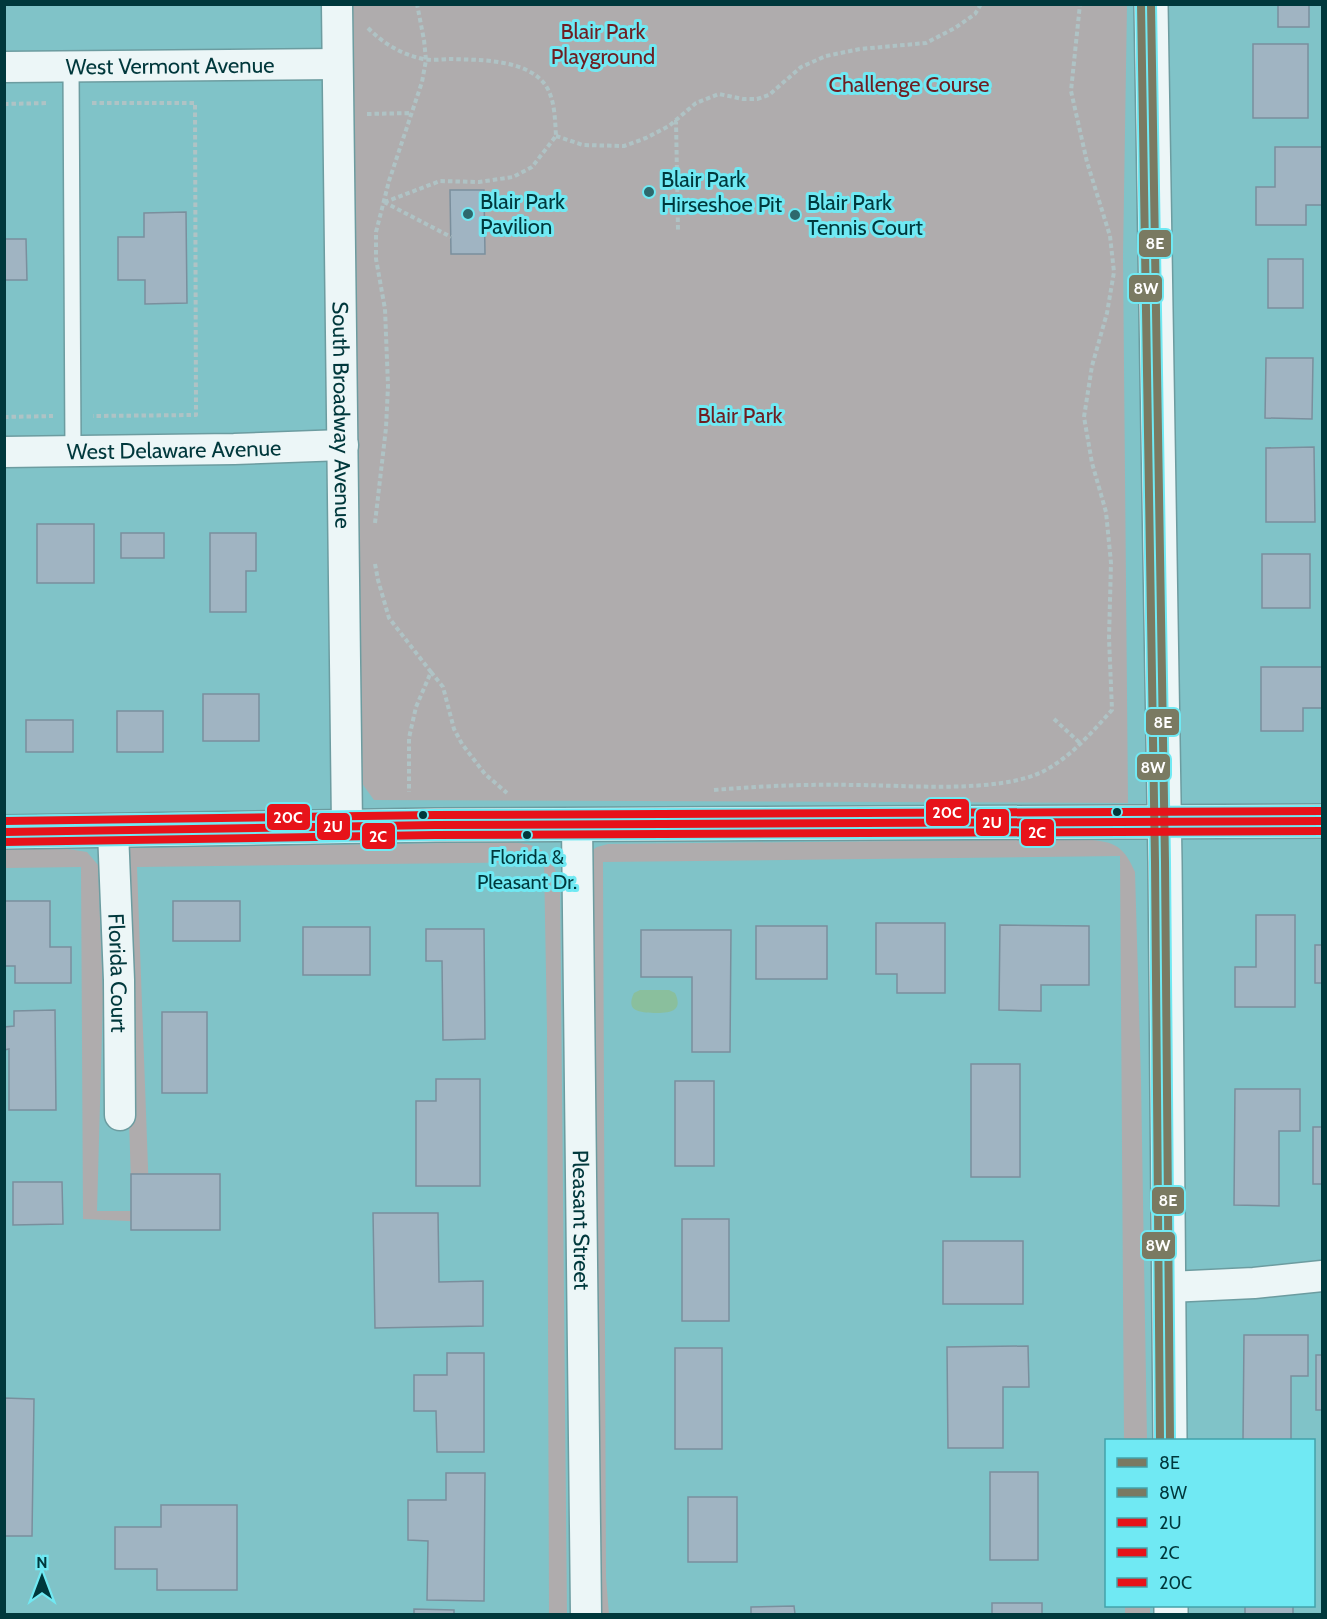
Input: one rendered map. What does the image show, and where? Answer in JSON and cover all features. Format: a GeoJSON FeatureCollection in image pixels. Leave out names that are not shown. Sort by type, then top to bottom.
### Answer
{"type":"FeatureCollection","features":[{"type":"Feature","properties":{"kind":"main road"},"geometry":{"type":"LineString","coordinates":[[1152,4],[1170,1439]]}},
{"type":"Feature","properties":{"kind":"main road"},"geometry":{"type":"LineString","coordinates":[[4,832],[577,824],[1323,821]]}},
{"type":"Feature","properties":{"kind":"street","name":"South Broadway Avenue"},"geometry":{"type":"LineString","coordinates":[[337,4],[347,826]]}},
{"type":"Feature","properties":{"kind":"street","name":"West Vermont Avenue"},"geometry":{"type":"LineString","coordinates":[[4,67],[337,64]]}},
{"type":"Feature","properties":{"kind":"street","name":"West Delaware Avenue"},"geometry":{"type":"LineString","coordinates":[[4,452],[343,445]]}},
{"type":"Feature","properties":{"kind":"street","name":"Pleasant Street"},"geometry":{"type":"LineString","coordinates":[[577,824],[586,1614]]}},
{"type":"Feature","properties":{"kind":"street","name":"Florida Court"},"geometry":{"type":"LineString","coordinates":[[113,831],[119,980],[120,1115]]}},
{"type":"Feature","properties":{"kind":"street"},"geometry":{"type":"LineString","coordinates":[[1168,1287],[1254,1283],[1323,1276]]}},
{"type":"Feature","properties":{"kind":"lane"},"geometry":{"type":"LineString","coordinates":[[71,67],[73,451]]}},
{"type":"Feature","properties":{"kind":"path"},"geometry":{"type":"LineString","coordinates":[[375,530],[388,386],[385,309],[376,259],[376,232],[422,82],[426,60],[417,4]]}},
{"type":"Feature","properties":{"kind":"path"},"geometry":{"type":"LineString","coordinates":[[556,136],[583,145],[624,146],[646,138],[676,120],[696,103],[719,94],[743,99],[757,99],[769,95],[801,67],[826,56],[860,49],[926,43],[975,14],[981,4]]}},
{"type":"Feature","properties":{"kind":"path"},"geometry":{"type":"LineString","coordinates":[[709,790],[782,784],[926,786],[1004,783],[1044,771],[1081,744],[1112,710],[1109,638],[1110,563],[1106,512],[1092,463],[1084,417],[1092,366],[1107,313],[1114,272],[1110,236],[1087,162],[1071,91],[1080,4]]}},
{"type":"Feature","properties":{"kind":"path"},"geometry":{"type":"LineString","coordinates":[[358,27],[367,28],[389,47],[426,60],[494,61],[512,65],[534,74],[546,86],[553,105],[556,136],[532,167],[513,177],[479,182],[440,181],[384,202]]}},
{"type":"Feature","properties":{"kind":"path"},"geometry":{"type":"LineString","coordinates":[[4,104],[195,103],[196,415],[4,417]]}},
{"type":"Feature","properties":{"kind":"path"},"geometry":{"type":"LineString","coordinates":[[363,123],[363,114],[411,113]]}},
{"type":"Feature","properties":{"kind":"path"},"geometry":{"type":"LineString","coordinates":[[676,120],[678,230]]}},
{"type":"Feature","properties":{"kind":"path"},"geometry":{"type":"LineString","coordinates":[[384,202],[451,237]]}},
{"type":"Feature","properties":{"kind":"path"},"geometry":{"type":"LineString","coordinates":[[375,562],[389,618],[443,687],[454,729],[462,744],[485,774],[508,793],[497,793]]}},
{"type":"Feature","properties":{"kind":"path"},"geometry":{"type":"LineString","coordinates":[[420,792],[409,792],[409,738],[416,707],[431,672]]}},
{"type":"Feature","properties":{"kind":"path"},"geometry":{"type":"LineString","coordinates":[[1054,719],[1081,744]]}},
{"type":"Feature","properties":{"kind":"green space","name":"Blair Park"},"geometry":{"type":"Polygon","coordinates":[[[349,5],[1127,5],[1123,257],[1128,803],[374,800],[361,782],[349,5]]]}},
{"type":"Feature","properties":{"kind":"green space"},"geometry":{"type":"Polygon","coordinates":[[[1082,839],[1109,843],[1120,849],[1135,872],[1147,1439],[1124,1439],[1120,856],[603,862],[606,1578],[609,1614],[596,1614],[590,852],[608,844],[1082,839]]]}},
{"type":"Feature","properties":{"kind":"green space"},"geometry":{"type":"Polygon","coordinates":[[[512,842],[539,848],[544,852],[549,857],[560,881],[567,1614],[549,1614],[547,1028],[544,862],[137,867],[150,1222],[83,1219],[81,867],[5,868],[4,847],[49,846],[87,852],[98,865],[103,997],[97,1211],[132,1211],[120,851],[131,848],[512,842]]]}},
{"type":"Feature","properties":{"kind":"green space"},"geometry":{"type":"Polygon","coordinates":[[[1125,1607],[1150,1607],[1150,1614],[1125,1614],[1125,1607]]]}},
{"type":"Feature","properties":{"kind":"shaded area"},"geometry":{"type":"Polygon","coordinates":[[[640,990],[669,990],[675,993],[678,1004],[670,1012],[635,1010],[631,1004],[632,999],[634,993],[640,990]]]}},
{"type":"Feature","properties":{"kind":"building"},"geometry":{"type":"Polygon","coordinates":[[[1278,4],[1309,4],[1309,27],[1278,27],[1278,4]]]}},
{"type":"Feature","properties":{"kind":"building"},"geometry":{"type":"Polygon","coordinates":[[[1253,44],[1308,44],[1308,118],[1253,118],[1253,44]]]}},
{"type":"Feature","properties":{"kind":"building"},"geometry":{"type":"Polygon","coordinates":[[[1275,147],[1322,147],[1322,205],[1306,205],[1306,225],[1256,225],[1256,187],[1275,187],[1275,147]]]}},
{"type":"Feature","properties":{"kind":"building","name":"Blair Park Pavilion"},"geometry":{"type":"Polygon","coordinates":[[[450,190],[484,190],[485,254],[451,254],[450,190]]]}},
{"type":"Feature","properties":{"kind":"building"},"geometry":{"type":"Polygon","coordinates":[[[186,212],[187,303],[145,304],[145,280],[118,280],[118,237],[144,237],[144,213],[186,212]]]}},
{"type":"Feature","properties":{"kind":"building"},"geometry":{"type":"Polygon","coordinates":[[[4,239],[26,239],[27,280],[4,280],[4,239]]]}},
{"type":"Feature","properties":{"kind":"building"},"geometry":{"type":"Polygon","coordinates":[[[1268,259],[1303,259],[1303,308],[1268,308],[1268,259]]]}},
{"type":"Feature","properties":{"kind":"building"},"geometry":{"type":"Polygon","coordinates":[[[1266,358],[1313,358],[1312,419],[1265,418],[1266,358]]]}},
{"type":"Feature","properties":{"kind":"building"},"geometry":{"type":"Polygon","coordinates":[[[1314,447],[1315,522],[1266,522],[1266,448],[1314,447]]]}},
{"type":"Feature","properties":{"kind":"building"},"geometry":{"type":"Polygon","coordinates":[[[37,524],[94,524],[94,583],[37,583],[37,524]]]}},
{"type":"Feature","properties":{"kind":"building"},"geometry":{"type":"Polygon","coordinates":[[[121,533],[164,533],[164,558],[121,558],[121,533]]]}},
{"type":"Feature","properties":{"kind":"building"},"geometry":{"type":"Polygon","coordinates":[[[210,533],[256,533],[256,571],[246,571],[246,612],[210,612],[210,533]]]}},
{"type":"Feature","properties":{"kind":"building"},"geometry":{"type":"Polygon","coordinates":[[[1262,554],[1310,554],[1310,608],[1262,608],[1262,554]]]}},
{"type":"Feature","properties":{"kind":"building"},"geometry":{"type":"Polygon","coordinates":[[[1261,667],[1322,667],[1322,708],[1303,708],[1303,731],[1261,731],[1261,667]]]}},
{"type":"Feature","properties":{"kind":"building"},"geometry":{"type":"Polygon","coordinates":[[[203,694],[259,694],[259,741],[203,741],[203,694]]]}},
{"type":"Feature","properties":{"kind":"building"},"geometry":{"type":"Polygon","coordinates":[[[117,711],[163,711],[163,752],[117,752],[117,711]]]}},
{"type":"Feature","properties":{"kind":"building"},"geometry":{"type":"Polygon","coordinates":[[[26,720],[73,720],[73,752],[26,752],[26,720]]]}},
{"type":"Feature","properties":{"kind":"building"},"geometry":{"type":"Polygon","coordinates":[[[4,901],[50,901],[50,947],[71,947],[71,983],[15,983],[15,966],[4,966],[4,901]]]}},
{"type":"Feature","properties":{"kind":"building"},"geometry":{"type":"Polygon","coordinates":[[[173,901],[240,901],[240,941],[173,941],[173,901]]]}},
{"type":"Feature","properties":{"kind":"building"},"geometry":{"type":"Polygon","coordinates":[[[1256,915],[1295,915],[1295,1007],[1235,1007],[1235,967],[1256,967],[1256,915]]]}},
{"type":"Feature","properties":{"kind":"building"},"geometry":{"type":"Polygon","coordinates":[[[876,923],[945,923],[945,993],[897,993],[897,974],[876,974],[876,923]]]}},
{"type":"Feature","properties":{"kind":"building"},"geometry":{"type":"Polygon","coordinates":[[[1000,925],[1089,926],[1089,985],[1041,985],[1041,1011],[999,1010],[1000,925]]]}},
{"type":"Feature","properties":{"kind":"building"},"geometry":{"type":"Polygon","coordinates":[[[756,926],[827,926],[827,979],[756,979],[756,926]]]}},
{"type":"Feature","properties":{"kind":"building"},"geometry":{"type":"Polygon","coordinates":[[[303,927],[370,927],[370,975],[303,975],[303,927]]]}},
{"type":"Feature","properties":{"kind":"building"},"geometry":{"type":"Polygon","coordinates":[[[426,929],[484,929],[485,1039],[443,1040],[442,961],[426,961],[426,929]]]}},
{"type":"Feature","properties":{"kind":"building"},"geometry":{"type":"Polygon","coordinates":[[[641,930],[731,930],[730,1052],[692,1052],[692,977],[641,977],[641,930]]]}},
{"type":"Feature","properties":{"kind":"building"},"geometry":{"type":"Polygon","coordinates":[[[1315,945],[1322,945],[1322,983],[1315,983],[1315,945]]]}},
{"type":"Feature","properties":{"kind":"building"},"geometry":{"type":"Polygon","coordinates":[[[55,1010],[56,1110],[9,1110],[9,1049],[4,1050],[4,1027],[14,1026],[14,1011],[55,1010]]]}},
{"type":"Feature","properties":{"kind":"building"},"geometry":{"type":"Polygon","coordinates":[[[162,1012],[207,1012],[207,1093],[162,1093],[162,1012]]]}},
{"type":"Feature","properties":{"kind":"building"},"geometry":{"type":"Polygon","coordinates":[[[971,1064],[1020,1064],[1020,1177],[971,1177],[971,1064]]]}},
{"type":"Feature","properties":{"kind":"building"},"geometry":{"type":"Polygon","coordinates":[[[436,1079],[480,1079],[480,1186],[416,1186],[416,1101],[436,1101],[436,1079]]]}},
{"type":"Feature","properties":{"kind":"building"},"geometry":{"type":"Polygon","coordinates":[[[675,1081],[714,1081],[714,1166],[675,1166],[675,1081]]]}},
{"type":"Feature","properties":{"kind":"building"},"geometry":{"type":"Polygon","coordinates":[[[1235,1089],[1300,1089],[1300,1131],[1279,1131],[1279,1206],[1234,1205],[1235,1089]]]}},
{"type":"Feature","properties":{"kind":"building"},"geometry":{"type":"Polygon","coordinates":[[[1313,1127],[1322,1127],[1322,1184],[1313,1184],[1313,1127]]]}},
{"type":"Feature","properties":{"kind":"building"},"geometry":{"type":"Polygon","coordinates":[[[131,1174],[220,1174],[220,1230],[131,1230],[131,1174]]]}},
{"type":"Feature","properties":{"kind":"building"},"geometry":{"type":"Polygon","coordinates":[[[13,1182],[62,1182],[63,1224],[13,1225],[13,1182]]]}},
{"type":"Feature","properties":{"kind":"building"},"geometry":{"type":"Polygon","coordinates":[[[373,1213],[438,1213],[439,1282],[483,1281],[483,1326],[375,1328],[373,1213]]]}},
{"type":"Feature","properties":{"kind":"building"},"geometry":{"type":"Polygon","coordinates":[[[682,1219],[729,1219],[729,1321],[682,1321],[682,1219]]]}},
{"type":"Feature","properties":{"kind":"building"},"geometry":{"type":"Polygon","coordinates":[[[943,1241],[1023,1241],[1023,1304],[943,1304],[943,1241]]]}},
{"type":"Feature","properties":{"kind":"building"},"geometry":{"type":"Polygon","coordinates":[[[1244,1335],[1308,1335],[1308,1376],[1291,1376],[1291,1439],[1243,1439],[1244,1335]]]}},
{"type":"Feature","properties":{"kind":"building"},"geometry":{"type":"Polygon","coordinates":[[[1028,1346],[1029,1387],[1003,1387],[1003,1448],[948,1448],[947,1347],[1028,1346]]]}},
{"type":"Feature","properties":{"kind":"building"},"geometry":{"type":"Polygon","coordinates":[[[675,1348],[722,1348],[722,1449],[675,1449],[675,1348]]]}},
{"type":"Feature","properties":{"kind":"building"},"geometry":{"type":"Polygon","coordinates":[[[447,1353],[484,1353],[484,1452],[437,1452],[436,1411],[414,1411],[414,1375],[447,1375],[447,1353]]]}},
{"type":"Feature","properties":{"kind":"building"},"geometry":{"type":"Polygon","coordinates":[[[1316,1355],[1322,1355],[1322,1410],[1316,1410],[1316,1355]]]}},
{"type":"Feature","properties":{"kind":"building"},"geometry":{"type":"Polygon","coordinates":[[[4,1398],[34,1399],[32,1536],[4,1536],[4,1398]]]}},
{"type":"Feature","properties":{"kind":"building"},"geometry":{"type":"Polygon","coordinates":[[[990,1472],[1038,1472],[1038,1560],[990,1560],[990,1472]]]}},
{"type":"Feature","properties":{"kind":"building"},"geometry":{"type":"Polygon","coordinates":[[[446,1473],[485,1473],[484,1601],[427,1600],[428,1541],[408,1540],[408,1500],[446,1500],[446,1473]]]}},
{"type":"Feature","properties":{"kind":"building"},"geometry":{"type":"Polygon","coordinates":[[[688,1497],[737,1497],[737,1562],[688,1562],[688,1497]]]}},
{"type":"Feature","properties":{"kind":"building"},"geometry":{"type":"Polygon","coordinates":[[[161,1505],[237,1505],[237,1590],[157,1590],[157,1569],[115,1569],[115,1527],[161,1527],[161,1505]]]}},
{"type":"Feature","properties":{"kind":"building"},"geometry":{"type":"Polygon","coordinates":[[[992,1603],[1042,1603],[1042,1614],[992,1614],[992,1603]]]}},
{"type":"Feature","properties":{"kind":"building"},"geometry":{"type":"Polygon","coordinates":[[[794,1606],[795,1614],[751,1614],[751,1607],[794,1606]]]}},
{"type":"Feature","properties":{"kind":"building"},"geometry":{"type":"Polygon","coordinates":[[[1245,1607],[1293,1607],[1293,1614],[1245,1614],[1245,1607]]]}},
{"type":"Feature","properties":{"kind":"building"},"geometry":{"type":"Polygon","coordinates":[[[414,1609],[454,1610],[454,1614],[414,1614],[414,1609]]]}},
{"type":"Feature","properties":{"kind":"transit line","name":"8W"},"geometry":{"type":"LineString","coordinates":[[1141,4],[1155,862],[1160,1439]]}},
{"type":"Feature","properties":{"kind":"transit line","name":"8E"},"geometry":{"type":"LineString","coordinates":[[1151,4],[1165,862],[1170,1439]]}},
{"type":"Feature","properties":{"kind":"transit line","name":"20C"},"geometry":{"type":"LineString","coordinates":[[4,821],[435,815],[1322,811]]}},
{"type":"Feature","properties":{"kind":"transit line","name":"2U"},"geometry":{"type":"LineString","coordinates":[[4,832],[435,825],[1322,821]]}},
{"type":"Feature","properties":{"kind":"transit line","name":"2C"},"geometry":{"type":"LineString","coordinates":[[4,842],[435,835],[1322,831]]}},
{"type":"Feature","properties":{"kind":"place","name":"Blair Park Hirseshoe Pit"},"geometry":{"type":"Point","coordinates":[649,192]}},
{"type":"Feature","properties":{"kind":"place","name":"Blair Park Pavilion"},"geometry":{"type":"Point","coordinates":[468,214]}},
{"type":"Feature","properties":{"kind":"place","name":"Blair Park Tennis Court"},"geometry":{"type":"Point","coordinates":[795,215]}},
{"type":"Feature","properties":{"kind":"place","name":"Florida & Pleasant Dr."},"geometry":{"type":"Point","coordinates":[527,835]}},
{"type":"Feature","properties":{"kind":"park label","name":"Blair Park Playground"},"geometry":{"type":"Point","coordinates":[603,44]}},
{"type":"Feature","properties":{"kind":"park label","name":"Challenge Course"},"geometry":{"type":"Point","coordinates":[909,84]}}]}
